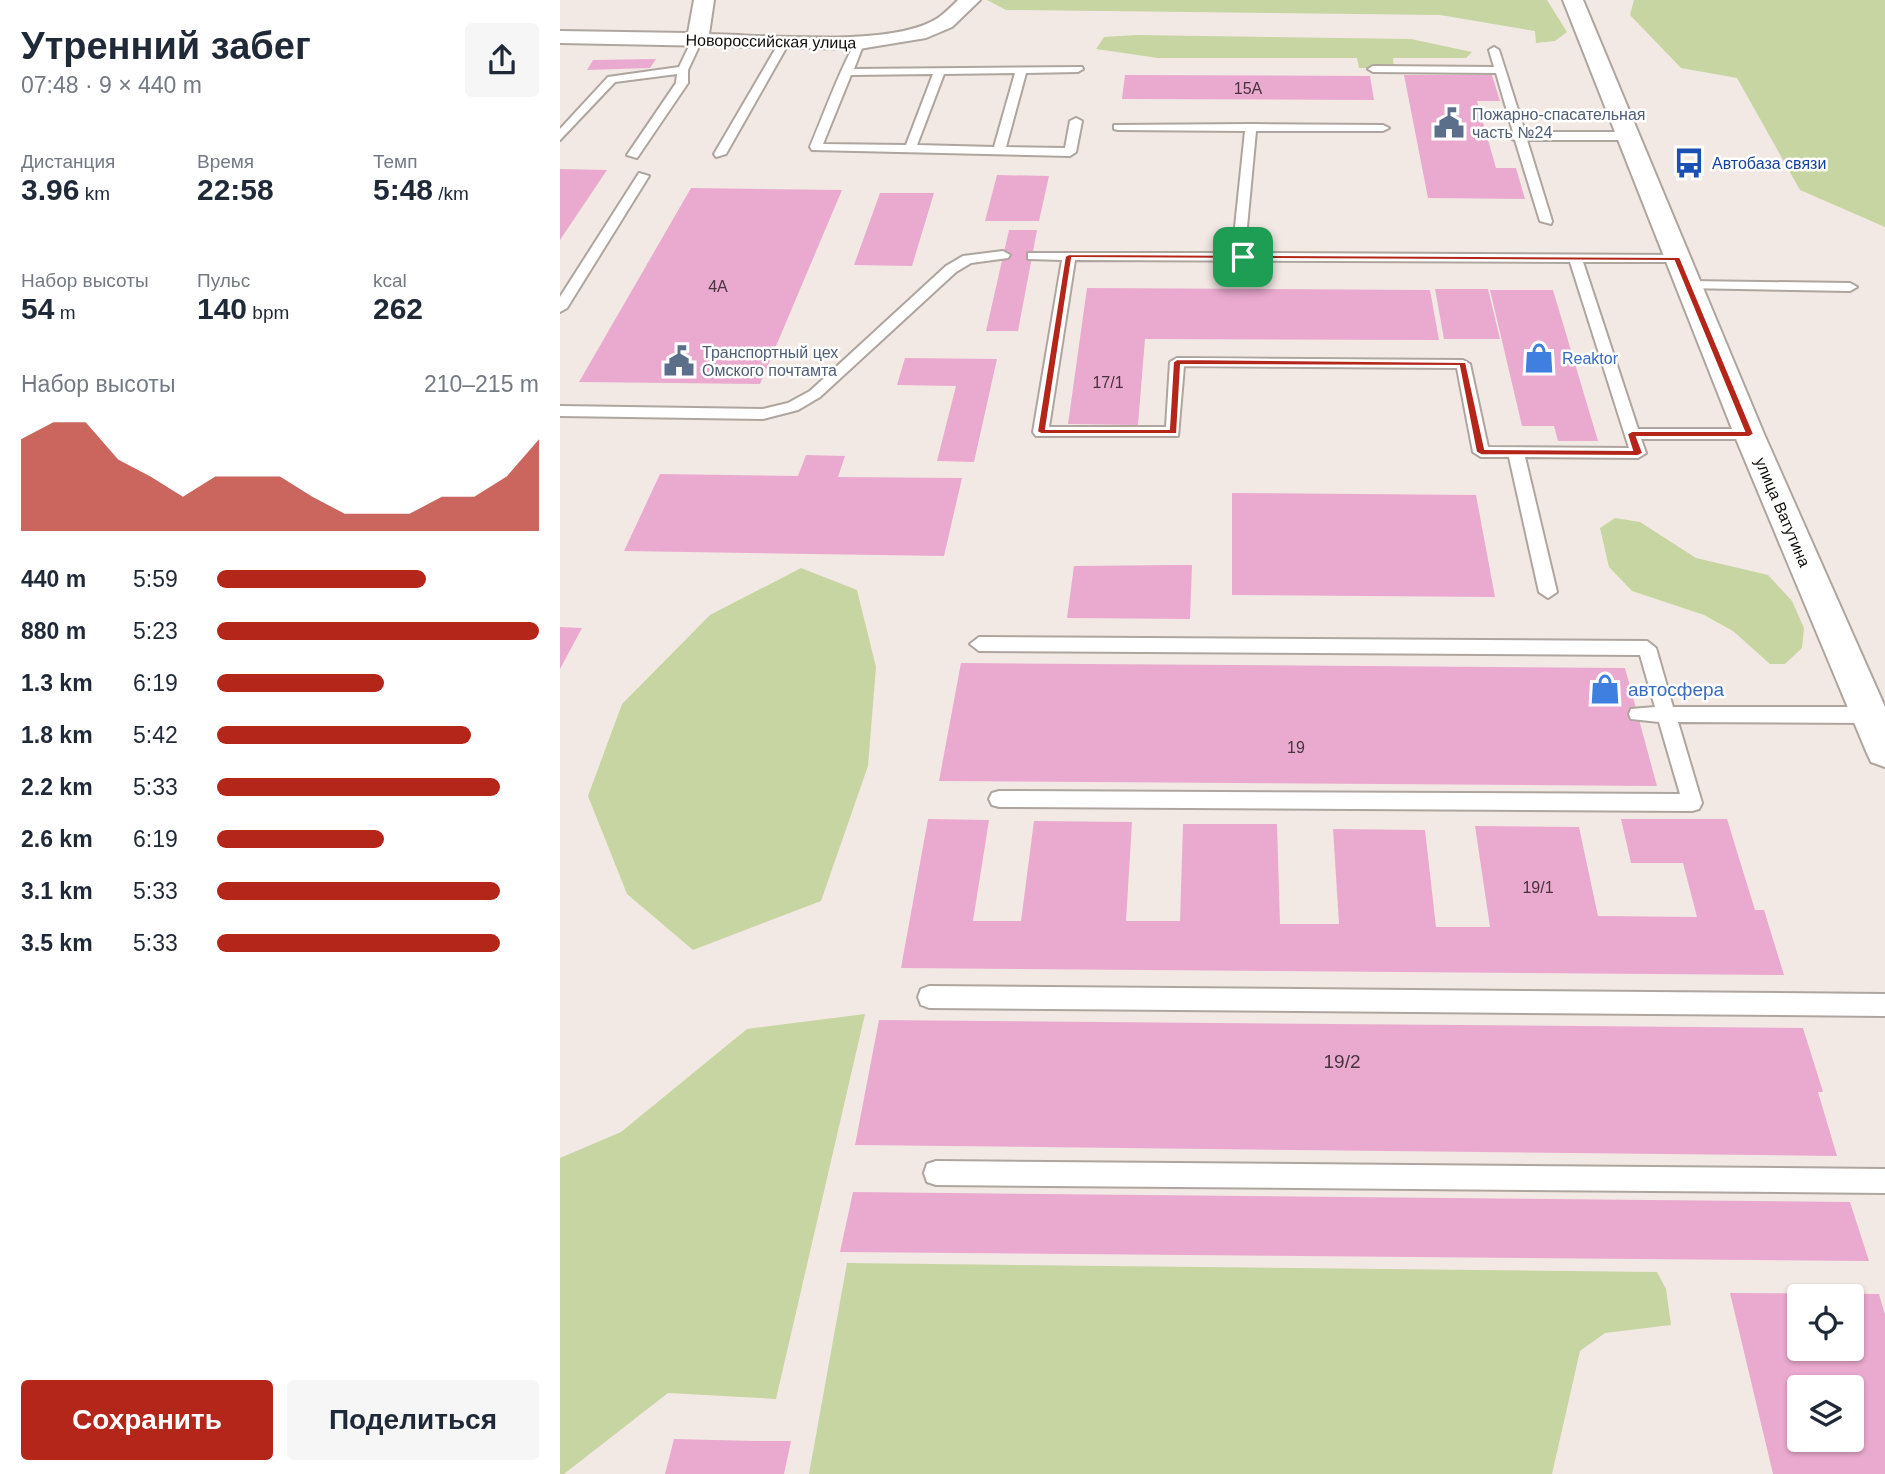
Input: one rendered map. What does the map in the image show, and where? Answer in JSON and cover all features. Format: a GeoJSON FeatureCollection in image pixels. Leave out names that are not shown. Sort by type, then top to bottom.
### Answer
{"type":"FeatureCollection","features":[{"type":"Feature","properties":{"kind":"main road"},"geometry":{"type":"LineString","coordinates":[[697,40],[704,0]]}},
{"type":"Feature","properties":{"kind":"main road","name":"Новороссийская улица"},"geometry":{"type":"LineString","coordinates":[[560,37],[859,43],[919,34],[945,23],[970,0]]}},
{"type":"Feature","properties":{"kind":"main road","name":"улица Ватутина"},"geometry":{"type":"LineString","coordinates":[[1573,0],[1749,434],[1885,751]]}},
{"type":"Feature","properties":{"kind":"lane"},"geometry":{"type":"LineString","coordinates":[[633,155],[682,83],[683,70],[697,40]]}},
{"type":"Feature","properties":{"kind":"lane"},"geometry":{"type":"LineString","coordinates":[[720,154],[785,41]]}},
{"type":"Feature","properties":{"kind":"lane"},"geometry":{"type":"LineString","coordinates":[[859,43],[816,147],[1070,152],[1076,121]]}},
{"type":"Feature","properties":{"kind":"lane"},"geometry":{"type":"LineString","coordinates":[[1494,50],[1515,136],[1546,221]]}},
{"type":"Feature","properties":{"kind":"lane"},"geometry":{"type":"LineString","coordinates":[[846,72],[1077,69]]}},
{"type":"Feature","properties":{"kind":"lane"},"geometry":{"type":"LineString","coordinates":[[1373,69],[1500,70]]}},
{"type":"Feature","properties":{"kind":"lane"},"geometry":{"type":"LineString","coordinates":[[560,136],[612,79],[683,70]]}},
{"type":"Feature","properties":{"kind":"lane"},"geometry":{"type":"LineString","coordinates":[[999,150],[1021,70]]}},
{"type":"Feature","properties":{"kind":"lane"},"geometry":{"type":"LineString","coordinates":[[910,149],[940,71]]}},
{"type":"Feature","properties":{"kind":"lane"},"geometry":{"type":"LineString","coordinates":[[1118,127],[1383,128]]}},
{"type":"Feature","properties":{"kind":"lane"},"geometry":{"type":"LineString","coordinates":[[1243,257],[1241,227],[1251,127]]}},
{"type":"Feature","properties":{"kind":"lane"},"geometry":{"type":"LineString","coordinates":[[1515,136],[1627,136]]}},
{"type":"Feature","properties":{"kind":"lane"},"geometry":{"type":"LineString","coordinates":[[560,308],[643,176]]}},
{"type":"Feature","properties":{"kind":"lane"},"geometry":{"type":"LineString","coordinates":[[560,411],[763,414],[793,407],[815,394],[951,269],[968,259],[1003,255]]}},
{"type":"Feature","properties":{"kind":"lane"},"geometry":{"type":"LineString","coordinates":[[1033,256],[1575,258],[1683,272],[1850,287]]}},
{"type":"Feature","properties":{"kind":"lane"},"geometry":{"type":"LineString","coordinates":[[1069,256],[1041,432],[1173,432],[1177,362],[1463,364],[1481,452],[1638,453],[1575,258]]}},
{"type":"Feature","properties":{"kind":"lane"},"geometry":{"type":"LineString","coordinates":[[1632,434],[1749,434]]}},
{"type":"Feature","properties":{"kind":"lane"},"geometry":{"type":"LineString","coordinates":[[1516,452],[1548,592]]}},
{"type":"Feature","properties":{"kind":"lane"},"geometry":{"type":"LineString","coordinates":[[979,644],[1647,648],[1692,803],[999,799]]}},
{"type":"Feature","properties":{"kind":"lane"},"geometry":{"type":"LineString","coordinates":[[1638,714],[1870,715]]}},
{"type":"Feature","properties":{"kind":"lane"},"geometry":{"type":"LineString","coordinates":[[929,997],[1885,1004]]}},
{"type":"Feature","properties":{"kind":"lane"},"geometry":{"type":"LineString","coordinates":[[936,1173],[1885,1181]]}},
{"type":"Feature","properties":{"kind":"green space"},"geometry":{"type":"Polygon","coordinates":[[[987,0],[1547,0],[1567,32],[1555,41],[1536,43],[1535,31],[1440,15],[1006,10],[987,0]]]}},
{"type":"Feature","properties":{"kind":"green space"},"geometry":{"type":"Polygon","coordinates":[[[1634,0],[1885,0],[1885,227],[1800,190],[1737,78],[1681,68],[1630,15],[1634,0]]]}},
{"type":"Feature","properties":{"kind":"green space"},"geometry":{"type":"Polygon","coordinates":[[[1136,35],[1411,39],[1472,52],[1466,58],[1393,58],[1394,68],[1359,68],[1357,58],[1158,58],[1096,49],[1104,37],[1136,35]]]}},
{"type":"Feature","properties":{"kind":"green space"},"geometry":{"type":"Polygon","coordinates":[[[1615,518],[1640,522],[1696,558],[1768,575],[1792,601],[1804,628],[1802,648],[1785,664],[1770,664],[1733,631],[1704,615],[1632,591],[1609,567],[1600,528],[1615,518]]]}},
{"type":"Feature","properties":{"kind":"green space"},"geometry":{"type":"Polygon","coordinates":[[[801,568],[857,590],[876,667],[868,766],[821,901],[693,950],[627,894],[588,796],[622,704],[710,615],[801,568]]]}},
{"type":"Feature","properties":{"kind":"green space"},"geometry":{"type":"Polygon","coordinates":[[[865,1014],[776,1399],[668,1393],[564,1474],[560,1474],[560,1158],[621,1132],[747,1029],[865,1014]]]}},
{"type":"Feature","properties":{"kind":"green space"},"geometry":{"type":"Polygon","coordinates":[[[847,1263],[1657,1272],[1666,1289],[1671,1325],[1605,1333],[1580,1351],[1552,1474],[809,1474],[847,1263]]]}},
{"type":"Feature","properties":{"kind":"building"},"geometry":{"type":"Polygon","coordinates":[[[656,59],[650,68],[587,70],[593,60],[656,59]]]}},
{"type":"Feature","properties":{"kind":"building"},"geometry":{"type":"Polygon","coordinates":[[[1125,75],[1370,76],[1374,100],[1122,99],[1125,75]]]}},
{"type":"Feature","properties":{"kind":"building","name":"Пожарно-спасательная часть №24"},"geometry":{"type":"Polygon","coordinates":[[[1404,75],[1492,75],[1500,101],[1477,101],[1496,168],[1516,168],[1525,199],[1428,198],[1404,75]]]}},
{"type":"Feature","properties":{"kind":"building"},"geometry":{"type":"Polygon","coordinates":[[[560,169],[607,170],[560,240],[560,169]]]}},
{"type":"Feature","properties":{"kind":"building"},"geometry":{"type":"Polygon","coordinates":[[[997,175],[1049,176],[1039,221],[985,221],[997,175]]]}},
{"type":"Feature","properties":{"kind":"building"},"geometry":{"type":"Polygon","coordinates":[[[691,188],[842,190],[760,384],[579,382],[691,188]]]}},
{"type":"Feature","properties":{"kind":"building"},"geometry":{"type":"Polygon","coordinates":[[[880,193],[934,193],[912,266],[854,265],[880,193]]]}},
{"type":"Feature","properties":{"kind":"building"},"geometry":{"type":"Polygon","coordinates":[[[1009,230],[1037,230],[1018,331],[986,331],[1009,230]]]}},
{"type":"Feature","properties":{"kind":"building"},"geometry":{"type":"Polygon","coordinates":[[[1087,288],[1430,290],[1439,340],[1145,339],[1138,425],[1068,424],[1087,288]]]}},
{"type":"Feature","properties":{"kind":"building"},"geometry":{"type":"Polygon","coordinates":[[[1435,289],[1488,289],[1500,339],[1444,339],[1435,289]]]}},
{"type":"Feature","properties":{"kind":"building","name":"Reaktor"},"geometry":{"type":"Polygon","coordinates":[[[1490,290],[1553,290],[1598,441],[1558,441],[1554,426],[1522,426],[1490,290]]]}},
{"type":"Feature","properties":{"kind":"building"},"geometry":{"type":"Polygon","coordinates":[[[905,358],[997,359],[974,462],[937,461],[956,386],[897,385],[905,358]]]}},
{"type":"Feature","properties":{"kind":"building"},"geometry":{"type":"Polygon","coordinates":[[[806,455],[845,456],[838,477],[962,478],[944,556],[624,551],[660,474],[798,476],[806,455]]]}},
{"type":"Feature","properties":{"kind":"building"},"geometry":{"type":"Polygon","coordinates":[[[1232,493],[1476,495],[1495,597],[1232,595],[1232,493]]]}},
{"type":"Feature","properties":{"kind":"building"},"geometry":{"type":"Polygon","coordinates":[[[1192,565],[1190,619],[1067,618],[1074,566],[1192,565]]]}},
{"type":"Feature","properties":{"kind":"building"},"geometry":{"type":"Polygon","coordinates":[[[560,627],[582,628],[560,669],[560,627]]]}},
{"type":"Feature","properties":{"kind":"building"},"geometry":{"type":"Polygon","coordinates":[[[961,663],[1625,668],[1657,786],[939,781],[961,663]]]}},
{"type":"Feature","properties":{"kind":"building"},"geometry":{"type":"Polygon","coordinates":[[[928,819],[989,820],[973,921],[1021,921],[1034,821],[1132,822],[1126,921],[1180,921],[1183,824],[1277,824],[1280,924],[1339,924],[1333,829],[1425,830],[1436,927],[1490,927],[1475,826],[1579,827],[1598,916],[1697,917],[1683,863],[1631,863],[1621,819],[1727,819],[1755,910],[1764,910],[1784,975],[901,968],[928,819]]]}},
{"type":"Feature","properties":{"kind":"building"},"geometry":{"type":"Polygon","coordinates":[[[879,1020],[1803,1028],[1823,1092],[1818,1092],[1837,1156],[855,1145],[879,1020]]]}},
{"type":"Feature","properties":{"kind":"building"},"geometry":{"type":"Polygon","coordinates":[[[853,1192],[1850,1202],[1869,1261],[840,1252],[853,1192]]]}},
{"type":"Feature","properties":{"kind":"building"},"geometry":{"type":"Polygon","coordinates":[[[1730,1293],[1787,1293],[1787,1361],[1864,1361],[1864,1294],[1879,1294],[1885,1315],[1885,1474],[1773,1474],[1730,1293]]]}},
{"type":"Feature","properties":{"kind":"building"},"geometry":{"type":"Polygon","coordinates":[[[674,1439],[791,1441],[784,1474],[665,1474],[674,1439]]]}},
{"type":"Feature","properties":{"kind":"place","name":"Пожарно-спасательная часть №24"},"geometry":{"type":"Point","coordinates":[1449,123]}},
{"type":"Feature","properties":{"kind":"place","name":"Автобаза связи"},"geometry":{"type":"Point","coordinates":[1689,163]}},
{"type":"Feature","properties":{"kind":"place","name":"Reaktor"},"geometry":{"type":"Point","coordinates":[1539,358]}},
{"type":"Feature","properties":{"kind":"place","name":"Транспортный цех Омского почтамта"},"geometry":{"type":"Point","coordinates":[679,361]}},
{"type":"Feature","properties":{"kind":"place","name":"автосфера"},"geometry":{"type":"Point","coordinates":[1605,689]}},
{"type":"Feature","properties":{"kind":"route"},"geometry":{"type":"LineString","coordinates":[[1069,256],[1243,257],[1677,258],[1749,434],[1632,434],[1638,453],[1481,452],[1463,364],[1177,362],[1173,432],[1041,432],[1069,256]]}}]}
